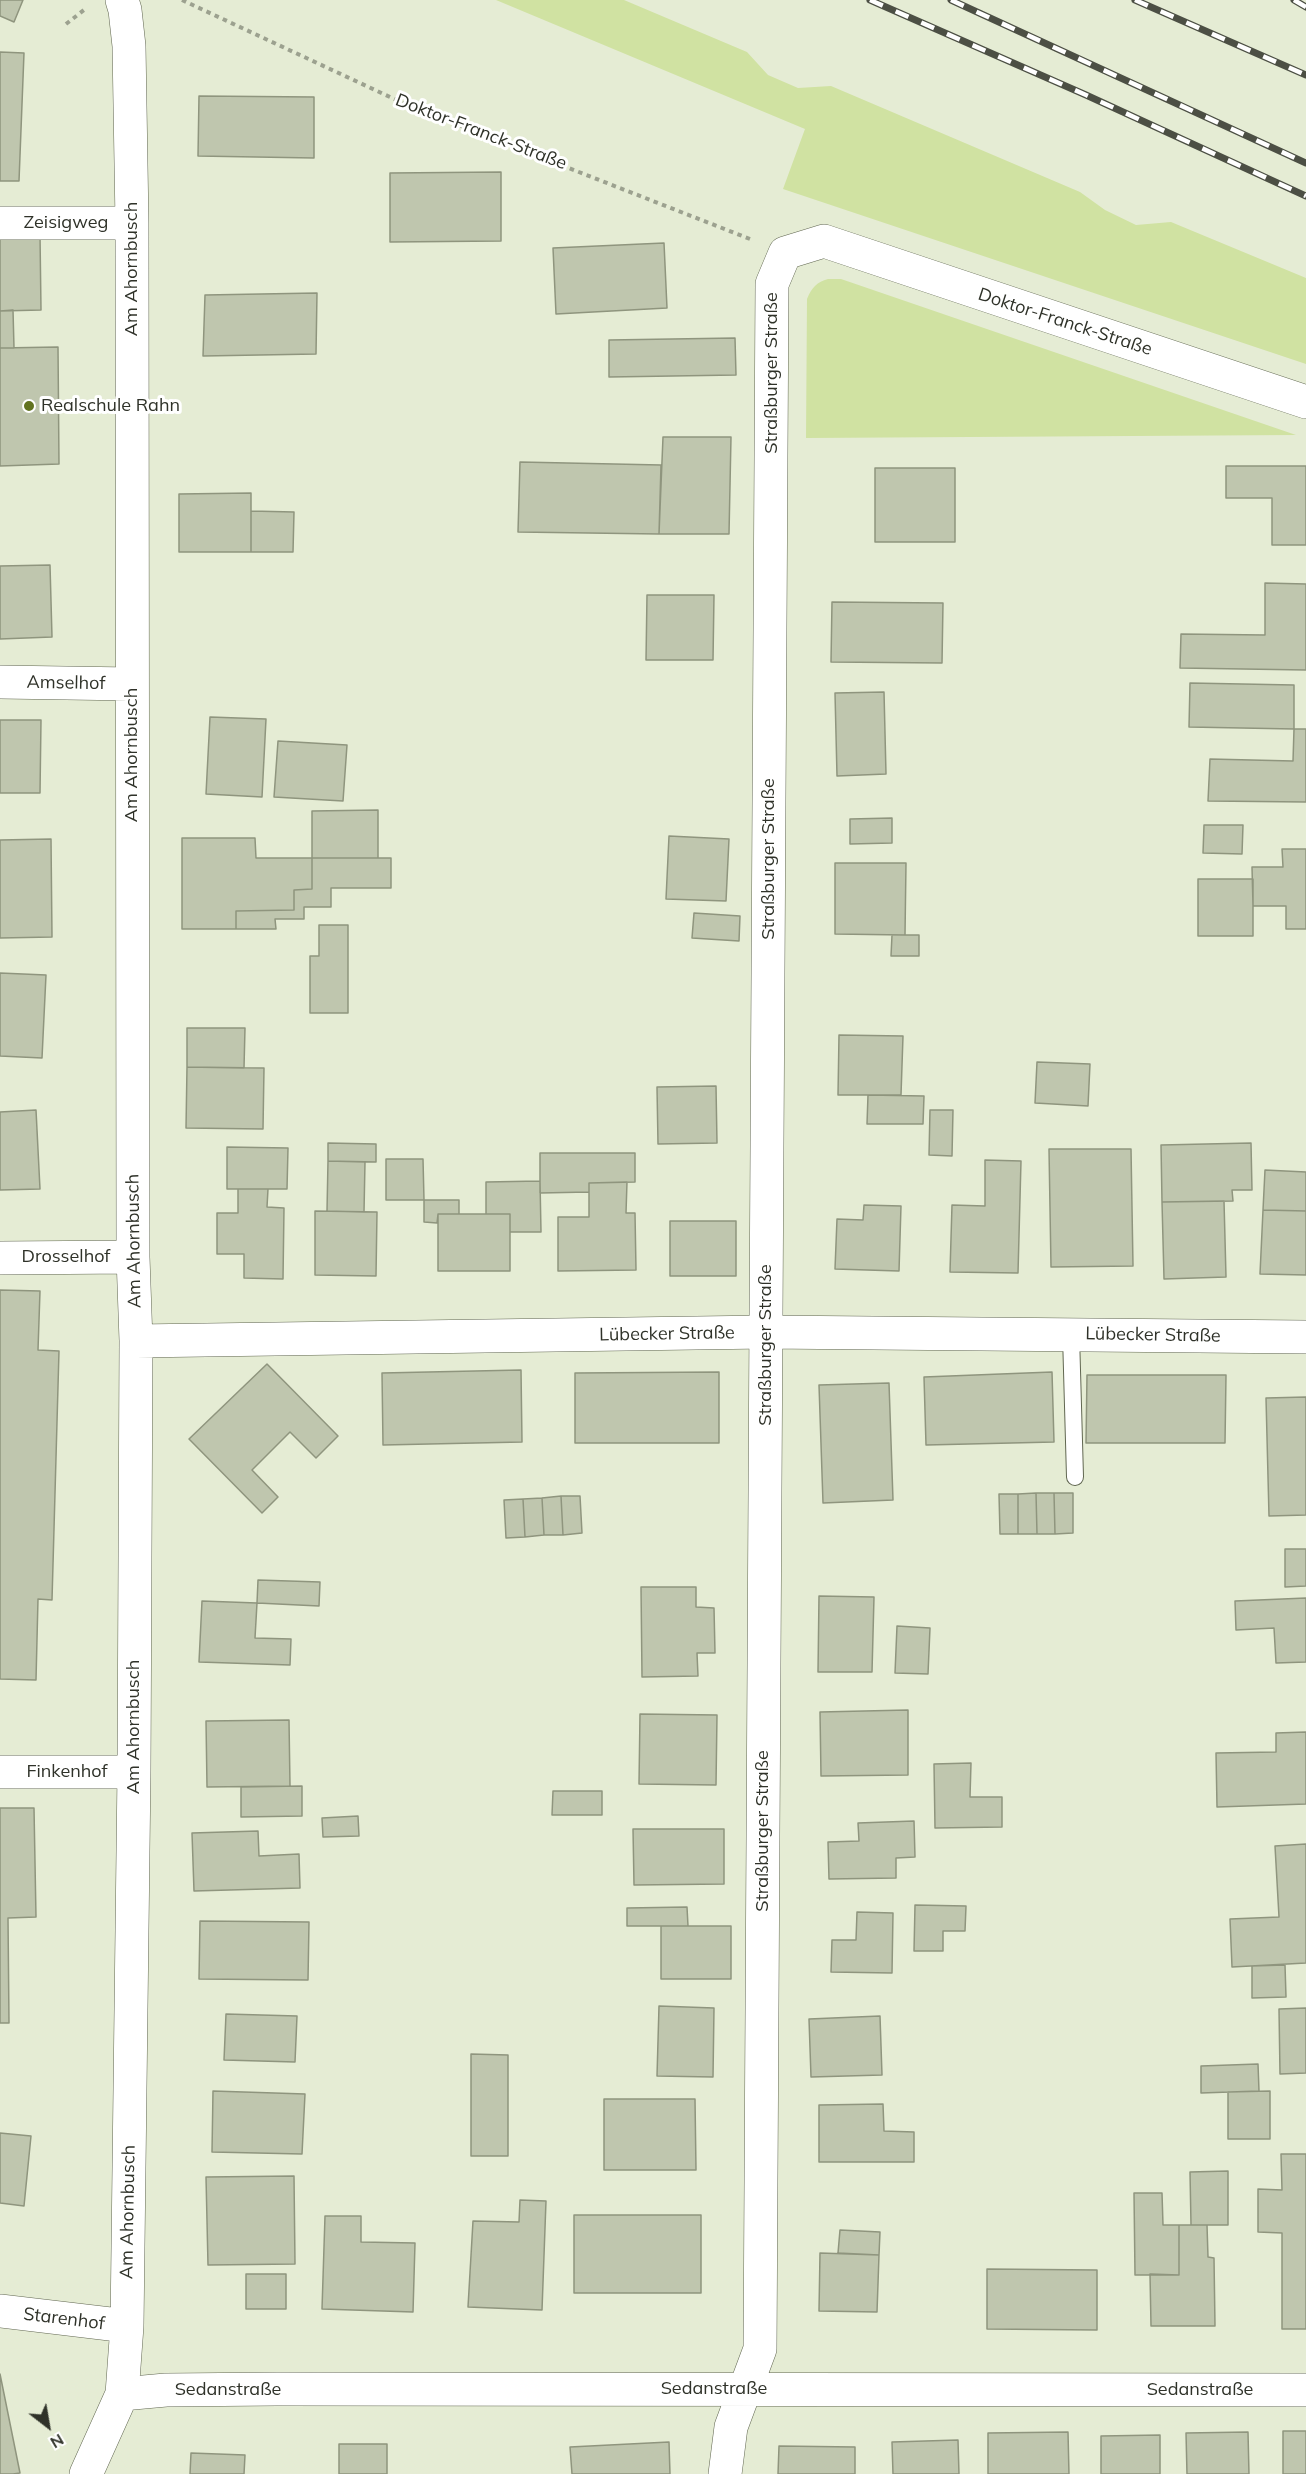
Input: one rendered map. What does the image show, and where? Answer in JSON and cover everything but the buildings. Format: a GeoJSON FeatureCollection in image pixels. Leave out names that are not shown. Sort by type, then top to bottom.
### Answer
{"type":"FeatureCollection","features":[{"type":"Feature","properties":{"kind":"street","name":"Am Ahornbusch"},"geometry":{"type":"LineString","coordinates":[[86,2474],[122,2394],[127,2326],[134,1772],[136,1341],[133,1257],[132,223],[129,46],[122,0]]}},
{"type":"Feature","properties":{"kind":"street","name":"Zeisigweg"},"geometry":{"type":"LineString","coordinates":[[0,223],[132,223]]}},
{"type":"Feature","properties":{"kind":"street","name":"Doktor-Franck-Straße"},"geometry":{"type":"LineString","coordinates":[[785,253],[824,241],[1306,402]]}},
{"type":"Feature","properties":{"kind":"street","name":"Straßburger Straße"},"geometry":{"type":"LineString","coordinates":[[725,2474],[731,2427],[760,2349],[772,284],[785,253]]}},
{"type":"Feature","properties":{"kind":"street","name":"Amselhof"},"geometry":{"type":"LineString","coordinates":[[0,682],[132,684]]}},
{"type":"Feature","properties":{"kind":"street","name":"Drosselhof"},"geometry":{"type":"LineString","coordinates":[[0,1258],[133,1257]]}},
{"type":"Feature","properties":{"kind":"street","name":"Lübecker Straße"},"geometry":{"type":"LineString","coordinates":[[136,1341],[766,1332],[1306,1337]]}},
{"type":"Feature","properties":{"kind":"street","name":"Finkenhof"},"geometry":{"type":"LineString","coordinates":[[0,1772],[134,1772]]}},
{"type":"Feature","properties":{"kind":"street","name":"Starenhof"},"geometry":{"type":"LineString","coordinates":[[0,2312],[127,2326]]}},
{"type":"Feature","properties":{"kind":"street","name":"Sedanstraße"},"geometry":{"type":"LineString","coordinates":[[122,2394],[166,2390],[1306,2390]]}},
{"type":"Feature","properties":{"kind":"lane"},"geometry":{"type":"LineString","coordinates":[[1071,1335],[1075,1477]]}},
{"type":"Feature","properties":{"kind":"path","name":"Doktor-Franck-Straße"},"geometry":{"type":"LineString","coordinates":[[182,0],[405,104],[785,253]]}},
{"type":"Feature","properties":{"kind":"green space"},"geometry":{"type":"Polygon","coordinates":[[[496,0],[624,0],[747,52],[768,75],[798,88],[831,86],[1080,192],[1105,210],[1136,225],[1171,222],[1306,278],[1306,364],[783,189],[805,129],[496,0]]]}},
{"type":"Feature","properties":{"kind":"green space"},"geometry":{"type":"Polygon","coordinates":[[[828,279],[841,279],[1296,435],[806,438],[807,299],[815,286],[828,279]]]}},
{"type":"Feature","properties":{"kind":"railway"},"geometry":{"type":"LineString","coordinates":[[870,0],[1086,95],[1306,196]]}},
{"type":"Feature","properties":{"kind":"railway"},"geometry":{"type":"LineString","coordinates":[[951,0],[1306,163]]}},
{"type":"Feature","properties":{"kind":"railway"},"geometry":{"type":"LineString","coordinates":[[1135,0],[1306,75]]}},
{"type":"Feature","properties":{"kind":"railway"},"geometry":{"type":"LineString","coordinates":[[1294,0],[1306,7]]}},
{"type":"Feature","properties":{"kind":"place","name":"Realschule Rahn"},"geometry":{"type":"Point","coordinates":[29,406]}}]}
